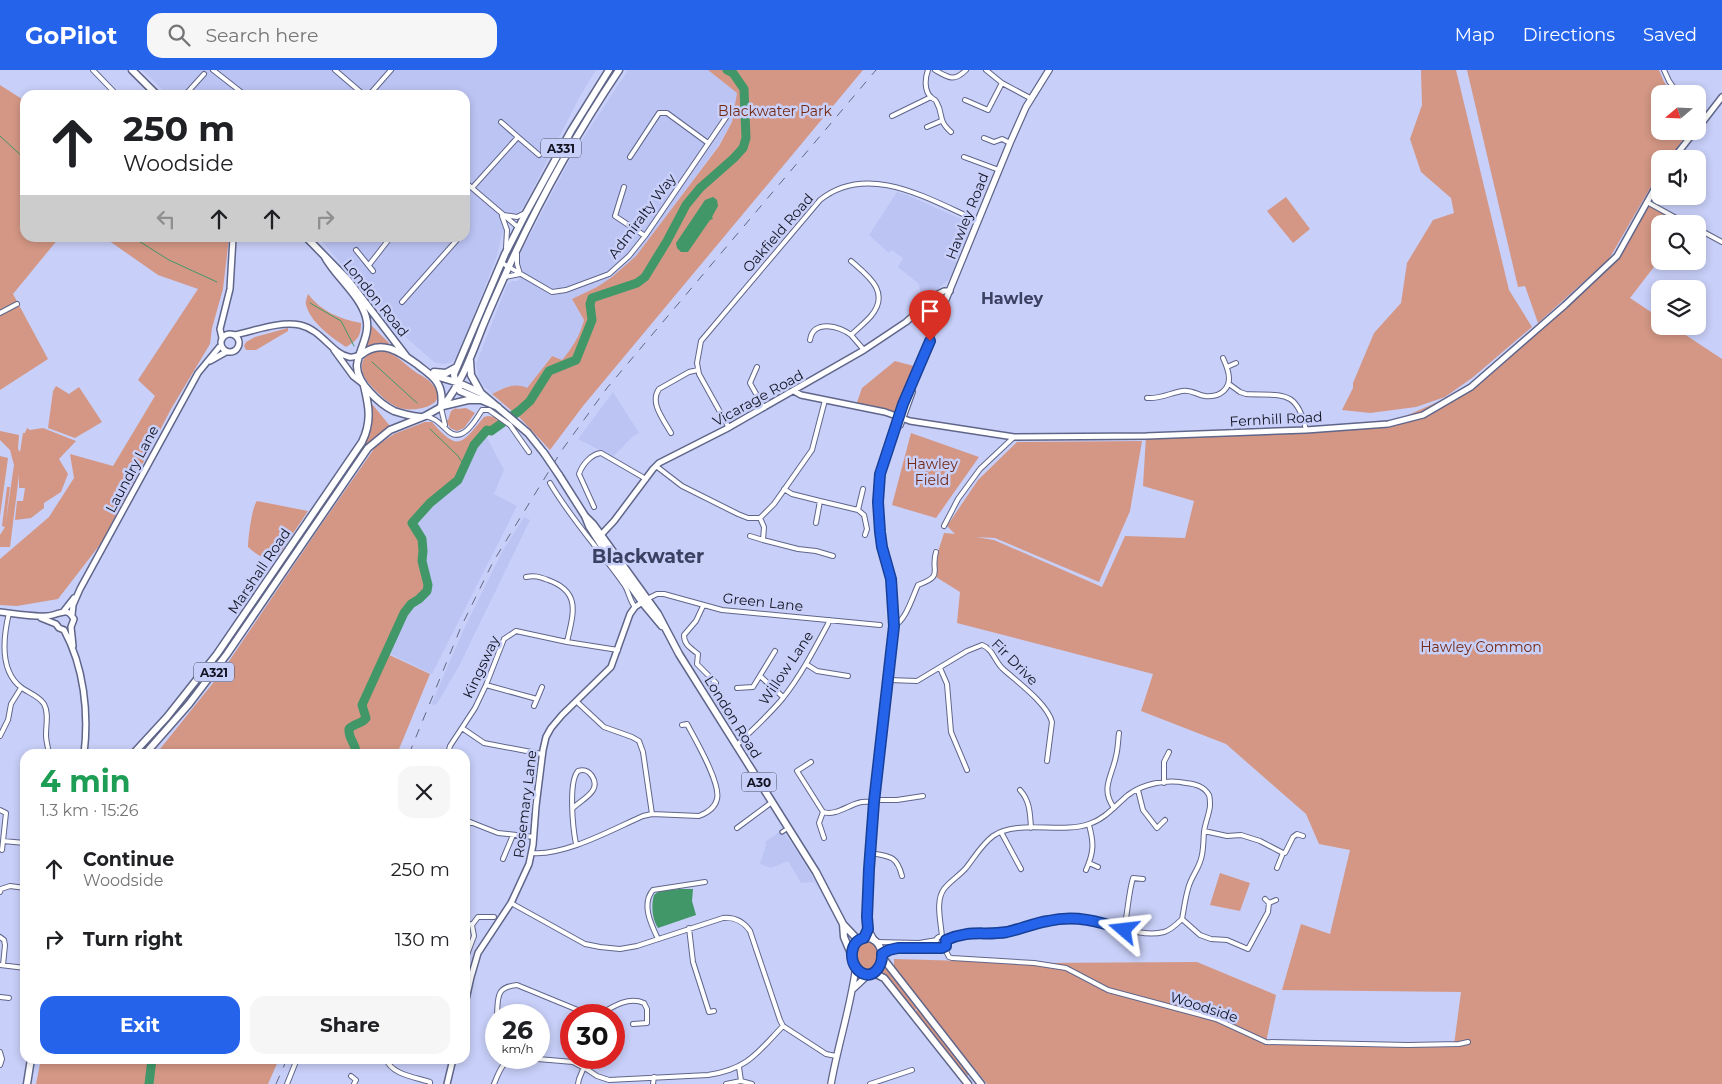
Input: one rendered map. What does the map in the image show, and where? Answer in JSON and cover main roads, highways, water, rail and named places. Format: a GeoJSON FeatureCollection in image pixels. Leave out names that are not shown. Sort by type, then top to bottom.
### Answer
{"type":"FeatureCollection","features":[{"type":"Feature","properties":{"kind":"main road"},"geometry":{"type":"LineString","coordinates":[[132,70],[152,90]]}},
{"type":"Feature","properties":{"kind":"main road","name":"A331"},"geometry":{"type":"LineString","coordinates":[[457,366],[518,228],[571,131],[609,70]]}},
{"type":"Feature","properties":{"kind":"main road","name":"A331"},"geometry":{"type":"LineString","coordinates":[[442,407],[470,360],[508,267],[558,170],[619,70]]}},
{"type":"Feature","properties":{"kind":"main road","name":"Hawley Road"},"geometry":{"type":"LineString","coordinates":[[875,941],[868,929],[867,917],[870,853],[894,626],[891,579],[882,547],[878,502],[880,474],[916,375],[1010,143],[1030,98],[1049,70]]}},
{"type":"Feature","properties":{"kind":"main road"},"geometry":{"type":"LineString","coordinates":[[518,228],[525,233]]}},
{"type":"Feature","properties":{"kind":"main road","name":"London Road"},"geometry":{"type":"LineString","coordinates":[[311,242],[334,264],[360,295],[406,356]]}},
{"type":"Feature","properties":{"kind":"main road","name":"London Road"},"geometry":{"type":"LineString","coordinates":[[325,257],[331,268],[364,311],[367,328],[357,369],[363,384]]}},
{"type":"Feature","properties":{"kind":"main road"},"geometry":{"type":"LineString","coordinates":[[360,355],[373,348],[382,347],[398,351],[406,356],[436,381],[440,389],[442,407],[481,397],[471,375],[470,360]]}},
{"type":"Feature","properties":{"kind":"main road"},"geometry":{"type":"LineString","coordinates":[[427,372],[446,373],[457,366]]}},
{"type":"Feature","properties":{"kind":"main road"},"geometry":{"type":"LineString","coordinates":[[457,366],[454,376],[457,384]]}},
{"type":"Feature","properties":{"kind":"main road","name":"London Road"},"geometry":{"type":"LineString","coordinates":[[427,372],[457,384],[481,397],[497,410],[504,412],[513,424],[528,433],[544,453],[586,516],[597,540],[627,584],[644,600]]}},
{"type":"Feature","properties":{"kind":"main road"},"geometry":{"type":"LineString","coordinates":[[363,384],[391,409],[404,414],[423,416]]}},
{"type":"Feature","properties":{"kind":"main road","name":"Marshall Road"},"geometry":{"type":"LineString","coordinates":[[138,749],[167,717],[229,637],[362,442],[369,419],[368,403],[363,384]]}},
{"type":"Feature","properties":{"kind":"main road","name":"Marshall Road"},"geometry":{"type":"LineString","coordinates":[[149,749],[189,704],[227,654],[365,452],[390,430],[442,407]]}},
{"type":"Feature","properties":{"kind":"main road","name":"London Road"},"geometry":{"type":"LineString","coordinates":[[597,540],[644,600],[656,620],[663,626],[675,649],[825,887],[843,924],[844,937],[852,957]]}},
{"type":"Feature","properties":{"kind":"main road","name":"London Road"},"geometry":{"type":"LineString","coordinates":[[843,924],[861,939]]}},
{"type":"Feature","properties":{"kind":"main road","name":"Hawley Road"},"geometry":{"type":"LineString","coordinates":[[861,939],[868,929]]}},
{"type":"Feature","properties":{"kind":"main road"},"geometry":{"type":"LineString","coordinates":[[852,957],[853,947],[861,939],[875,941],[882,956],[981,1084]]}},
{"type":"Feature","properties":{"kind":"main road"},"geometry":{"type":"LineString","coordinates":[[853,990],[871,973],[879,969],[882,956]]}},
{"type":"Feature","properties":{"kind":"main road","name":"A30"},"geometry":{"type":"LineString","coordinates":[[852,957],[856,966]]}},
{"type":"Feature","properties":{"kind":"main road"},"geometry":{"type":"LineString","coordinates":[[856,966],[861,972],[871,973],[884,978],[968,1084]]}},
{"type":"Feature","properties":{"kind":"main road"},"geometry":{"type":"LineString","coordinates":[[831,1084],[836,1056],[853,990],[856,966]]}},
{"type":"Feature","properties":{"kind":"main road"},"geometry":{"type":"LineString","coordinates":[[27,1084],[30,1064]]}},
{"type":"Feature","properties":{"kind":"waterway"},"geometry":{"type":"LineString","coordinates":[[355,749],[349,729],[366,718],[362,705],[404,613],[411,604],[427,591],[428,585],[422,561],[422,539],[412,523],[430,503],[458,480],[474,445],[487,430],[491,431],[530,401],[549,371],[576,360],[592,320],[590,304],[592,298],[637,283],[645,277],[686,205],[700,188],[743,148],[746,138],[744,89],[733,73],[727,70]]}},
{"type":"Feature","properties":{"kind":"waterway"},"geometry":{"type":"LineString","coordinates":[[0,136],[20,154]]}},
{"type":"Feature","properties":{"kind":"waterway"},"geometry":{"type":"LineString","coordinates":[[140,242],[169,260],[217,282]]}},
{"type":"Feature","properties":{"kind":"waterway"},"geometry":{"type":"LineString","coordinates":[[310,303],[341,321],[354,346]]}},
{"type":"Feature","properties":{"kind":"waterway"},"geometry":{"type":"LineString","coordinates":[[372,362],[417,403]]}},
{"type":"Feature","properties":{"kind":"waterway"},"geometry":{"type":"LineString","coordinates":[[430,429],[458,456],[464,465]]}},
{"type":"Feature","properties":{"kind":"waterway"},"geometry":{"type":"LineString","coordinates":[[149,1084],[151,1064]]}},
{"type":"Feature","properties":{"kind":"railway"},"geometry":{"type":"LineString","coordinates":[[411,749],[461,627],[493,562],[562,450],[607,388],[876,70]]}},
{"type":"Feature","properties":{"kind":"railway"},"geometry":{"type":"LineString","coordinates":[[276,1084],[285,1064]]}},
{"type":"Feature","properties":{"kind":"district","name":"Hawley"},"geometry":{"type":"Point","coordinates":[1012,298]}},
{"type":"Feature","properties":{"kind":"district","name":"Blackwater"},"geometry":{"type":"Point","coordinates":[648,556]}},
{"type":"Feature","properties":{"kind":"park label","name":"Blackwater Park"},"geometry":{"type":"Point","coordinates":[775,111]}},
{"type":"Feature","properties":{"kind":"park label","name":"Hawley Field"},"geometry":{"type":"Point","coordinates":[932,472]}},
{"type":"Feature","properties":{"kind":"park label","name":"Hawley Common"},"geometry":{"type":"Point","coordinates":[1481,647]}}]}
